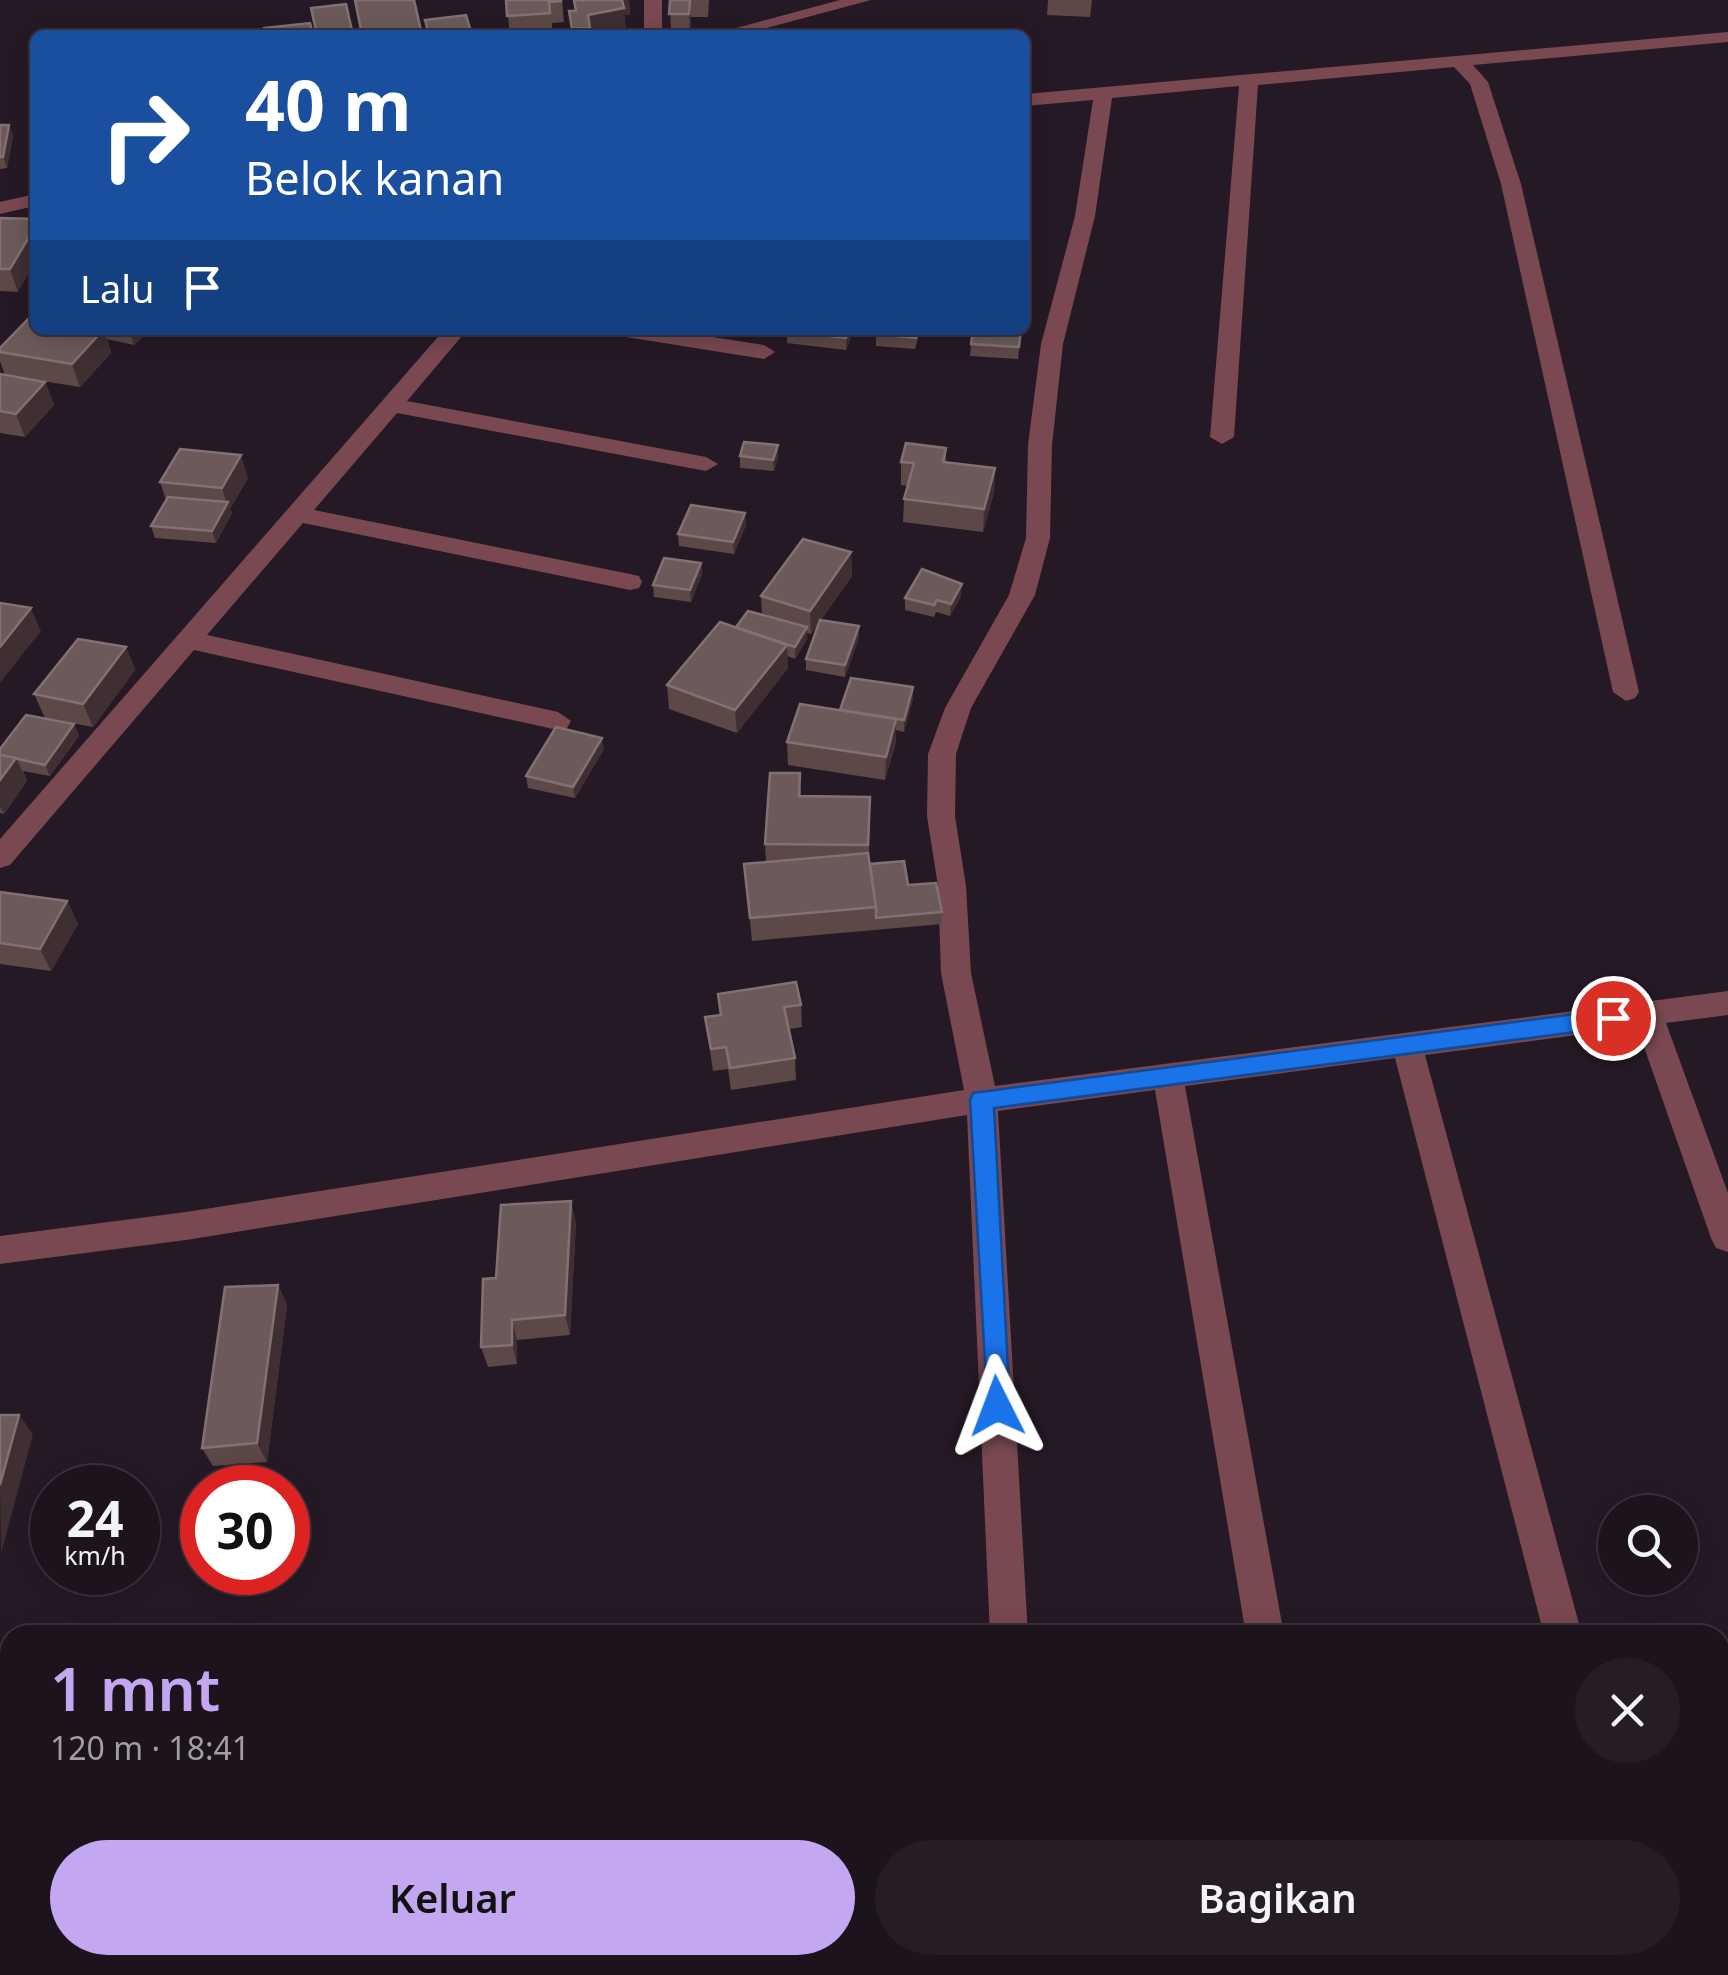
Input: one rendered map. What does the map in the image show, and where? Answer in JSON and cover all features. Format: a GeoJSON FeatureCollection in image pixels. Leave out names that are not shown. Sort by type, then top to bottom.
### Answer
{"type":"FeatureCollection","features":[{"type":"Feature","properties":{"kind":"street"},"geometry":{"type":"LineString","coordinates":[[653,0],[653,30]]}},
{"type":"Feature","properties":{"kind":"street"},"geometry":{"type":"LineString","coordinates":[[739,30],[862,0]]}},
{"type":"Feature","properties":{"kind":"street"},"geometry":{"type":"LineString","coordinates":[[1030,99],[1728,37]]}},
{"type":"Feature","properties":{"kind":"street"},"geometry":{"type":"LineString","coordinates":[[1458,62],[1479,82],[1502,150],[1545,319],[1626,692]]}},
{"type":"Feature","properties":{"kind":"street"},"geometry":{"type":"LineString","coordinates":[[1222,438],[1249,79]]}},
{"type":"Feature","properties":{"kind":"street"},"geometry":{"type":"LineString","coordinates":[[1008,1625],[982,1100],[956,972],[952,886],[942,816],[942,754],[958,708],[1022,594],[1038,538],[1040,445],[1052,344],[1085,216],[1104,90]]}},
{"type":"Feature","properties":{"kind":"street"},"geometry":{"type":"LineString","coordinates":[[0,208],[30,201]]}},
{"type":"Feature","properties":{"kind":"street"},"geometry":{"type":"LineString","coordinates":[[0,858],[452,335]]}},
{"type":"Feature","properties":{"kind":"street"},"geometry":{"type":"LineString","coordinates":[[657,335],[764,352]]}},
{"type":"Feature","properties":{"kind":"street"},"geometry":{"type":"LineString","coordinates":[[391,405],[706,464]]}},
{"type":"Feature","properties":{"kind":"street"},"geometry":{"type":"LineString","coordinates":[[298,514],[630,582]]}},
{"type":"Feature","properties":{"kind":"street"},"geometry":{"type":"LineString","coordinates":[[188,640],[558,721]]}},
{"type":"Feature","properties":{"kind":"street"},"geometry":{"type":"LineString","coordinates":[[0,1250],[186,1226],[982,1100],[1728,1003]]}},
{"type":"Feature","properties":{"kind":"street"},"geometry":{"type":"LineString","coordinates":[[1647,1013],[1728,1238]]}},
{"type":"Feature","properties":{"kind":"street"},"geometry":{"type":"LineString","coordinates":[[1407,1044],[1560,1625]]}},
{"type":"Feature","properties":{"kind":"street"},"geometry":{"type":"LineString","coordinates":[[1168,1076],[1263,1625]]}},
{"type":"Feature","properties":{"kind":"building"},"geometry":{"type":"Polygon","coordinates":[[[355,0],[414,0],[421,30],[361,30],[355,0]]]}},
{"type":"Feature","properties":{"kind":"building"},"geometry":{"type":"Polygon","coordinates":[[[506,0],[561,1],[549,2],[550,13],[507,16],[506,0]]]}},
{"type":"Feature","properties":{"kind":"building"},"geometry":{"type":"Polygon","coordinates":[[[574,0],[622,0],[624,8],[588,15],[590,28],[572,29],[569,11],[576,11],[574,0]]]}},
{"type":"Feature","properties":{"kind":"building"},"geometry":{"type":"Polygon","coordinates":[[[670,0],[690,0],[689,14],[669,14],[670,0]]]}},
{"type":"Feature","properties":{"kind":"building"},"geometry":{"type":"Polygon","coordinates":[[[346,4],[352,30],[316,30],[311,8],[346,4]]]}},
{"type":"Feature","properties":{"kind":"building"},"geometry":{"type":"Polygon","coordinates":[[[466,15],[470,30],[428,30],[425,20],[466,15]]]}},
{"type":"Feature","properties":{"kind":"building"},"geometry":{"type":"Polygon","coordinates":[[[310,23],[312,30],[265,30],[310,23]]]}},
{"type":"Feature","properties":{"kind":"building"},"geometry":{"type":"Polygon","coordinates":[[[0,125],[9,125],[3,157],[0,157],[0,125]]]}},
{"type":"Feature","properties":{"kind":"building"},"geometry":{"type":"Polygon","coordinates":[[[0,218],[30,219],[30,235],[10,269],[0,269],[0,218]]]}},
{"type":"Feature","properties":{"kind":"building"},"geometry":{"type":"Polygon","coordinates":[[[30,317],[30,335],[98,335],[72,364],[0,352],[30,317]]]}},
{"type":"Feature","properties":{"kind":"building"},"geometry":{"type":"Polygon","coordinates":[[[972,335],[1020,335],[1019,347],[971,344],[972,335]]]}},
{"type":"Feature","properties":{"kind":"building"},"geometry":{"type":"Polygon","coordinates":[[[0,374],[45,382],[16,414],[0,411],[0,374]]]}},
{"type":"Feature","properties":{"kind":"building"},"geometry":{"type":"Polygon","coordinates":[[[744,442],[778,445],[773,460],[740,456],[744,442]]]}},
{"type":"Feature","properties":{"kind":"building"},"geometry":{"type":"Polygon","coordinates":[[[906,443],[946,448],[943,462],[995,468],[984,509],[904,499],[914,463],[901,462],[906,443]]]}},
{"type":"Feature","properties":{"kind":"building"},"geometry":{"type":"Polygon","coordinates":[[[180,449],[241,455],[222,488],[160,482],[180,449]]]}},
{"type":"Feature","properties":{"kind":"building"},"geometry":{"type":"Polygon","coordinates":[[[168,497],[228,502],[212,531],[151,526],[168,497]]]}},
{"type":"Feature","properties":{"kind":"building"},"geometry":{"type":"Polygon","coordinates":[[[691,505],[745,513],[733,542],[678,534],[691,505]]]}},
{"type":"Feature","properties":{"kind":"building"},"geometry":{"type":"Polygon","coordinates":[[[803,539],[851,552],[810,611],[761,596],[803,539]]]}},
{"type":"Feature","properties":{"kind":"building"},"geometry":{"type":"Polygon","coordinates":[[[664,558],[701,563],[690,590],[653,585],[664,558]]]}},
{"type":"Feature","properties":{"kind":"building"},"geometry":{"type":"Polygon","coordinates":[[[922,569],[962,584],[951,604],[937,600],[934,605],[905,598],[922,569]]]}},
{"type":"Feature","properties":{"kind":"building"},"geometry":{"type":"Polygon","coordinates":[[[0,603],[31,608],[0,647],[0,603]]]}},
{"type":"Feature","properties":{"kind":"building"},"geometry":{"type":"Polygon","coordinates":[[[748,611],[807,627],[795,647],[736,627],[748,611]]]}},
{"type":"Feature","properties":{"kind":"building"},"geometry":{"type":"Polygon","coordinates":[[[820,620],[859,626],[845,665],[806,659],[820,620]]]}},
{"type":"Feature","properties":{"kind":"building"},"geometry":{"type":"Polygon","coordinates":[[[720,622],[787,645],[735,710],[667,685],[720,622]]]}},
{"type":"Feature","properties":{"kind":"building"},"geometry":{"type":"Polygon","coordinates":[[[78,639],[126,647],[83,704],[34,694],[78,639]]]}},
{"type":"Feature","properties":{"kind":"building"},"geometry":{"type":"Polygon","coordinates":[[[851,678],[913,687],[904,720],[840,710],[851,678]]]}},
{"type":"Feature","properties":{"kind":"building"},"geometry":{"type":"Polygon","coordinates":[[[800,704],[896,719],[886,757],[787,742],[800,704]]]}},
{"type":"Feature","properties":{"kind":"building"},"geometry":{"type":"Polygon","coordinates":[[[26,715],[74,724],[45,765],[0,755],[0,749],[26,715]]]}},
{"type":"Feature","properties":{"kind":"building"},"geometry":{"type":"Polygon","coordinates":[[[556,727],[602,738],[573,787],[526,776],[556,727]]]}},
{"type":"Feature","properties":{"kind":"building"},"geometry":{"type":"Polygon","coordinates":[[[0,755],[16,758],[0,780],[0,755]]]}},
{"type":"Feature","properties":{"kind":"building"},"geometry":{"type":"Polygon","coordinates":[[[770,773],[800,773],[799,796],[870,797],[868,845],[765,844],[770,773]]]}},
{"type":"Feature","properties":{"kind":"building"},"geometry":{"type":"Polygon","coordinates":[[[868,853],[876,907],[750,918],[744,864],[868,853]]]}},
{"type":"Feature","properties":{"kind":"building"},"geometry":{"type":"Polygon","coordinates":[[[904,861],[908,885],[936,883],[942,912],[876,918],[870,864],[904,861]]]}},
{"type":"Feature","properties":{"kind":"building"},"geometry":{"type":"Polygon","coordinates":[[[0,892],[67,901],[40,949],[0,943],[0,892]]]}},
{"type":"Feature","properties":{"kind":"building"},"geometry":{"type":"Polygon","coordinates":[[[796,982],[801,1005],[784,1007],[795,1058],[730,1068],[726,1047],[711,1049],[705,1017],[721,1015],[718,994],[796,982]]]}},
{"type":"Feature","properties":{"kind":"building"},"geometry":{"type":"Polygon","coordinates":[[[571,1201],[565,1315],[512,1320],[512,1345],[481,1347],[483,1279],[496,1278],[501,1205],[571,1201]]]}},
{"type":"Feature","properties":{"kind":"building"},"geometry":{"type":"Polygon","coordinates":[[[278,1285],[257,1443],[202,1448],[225,1287],[278,1285]]]}},
{"type":"Feature","properties":{"kind":"building"},"geometry":{"type":"Polygon","coordinates":[[[0,1415],[19,1415],[0,1485],[0,1415]]]}},
{"type":"Feature","properties":{"kind":"route"},"geometry":{"type":"LineString","coordinates":[[997,1406],[982,1100],[1613,1018]]}}]}
